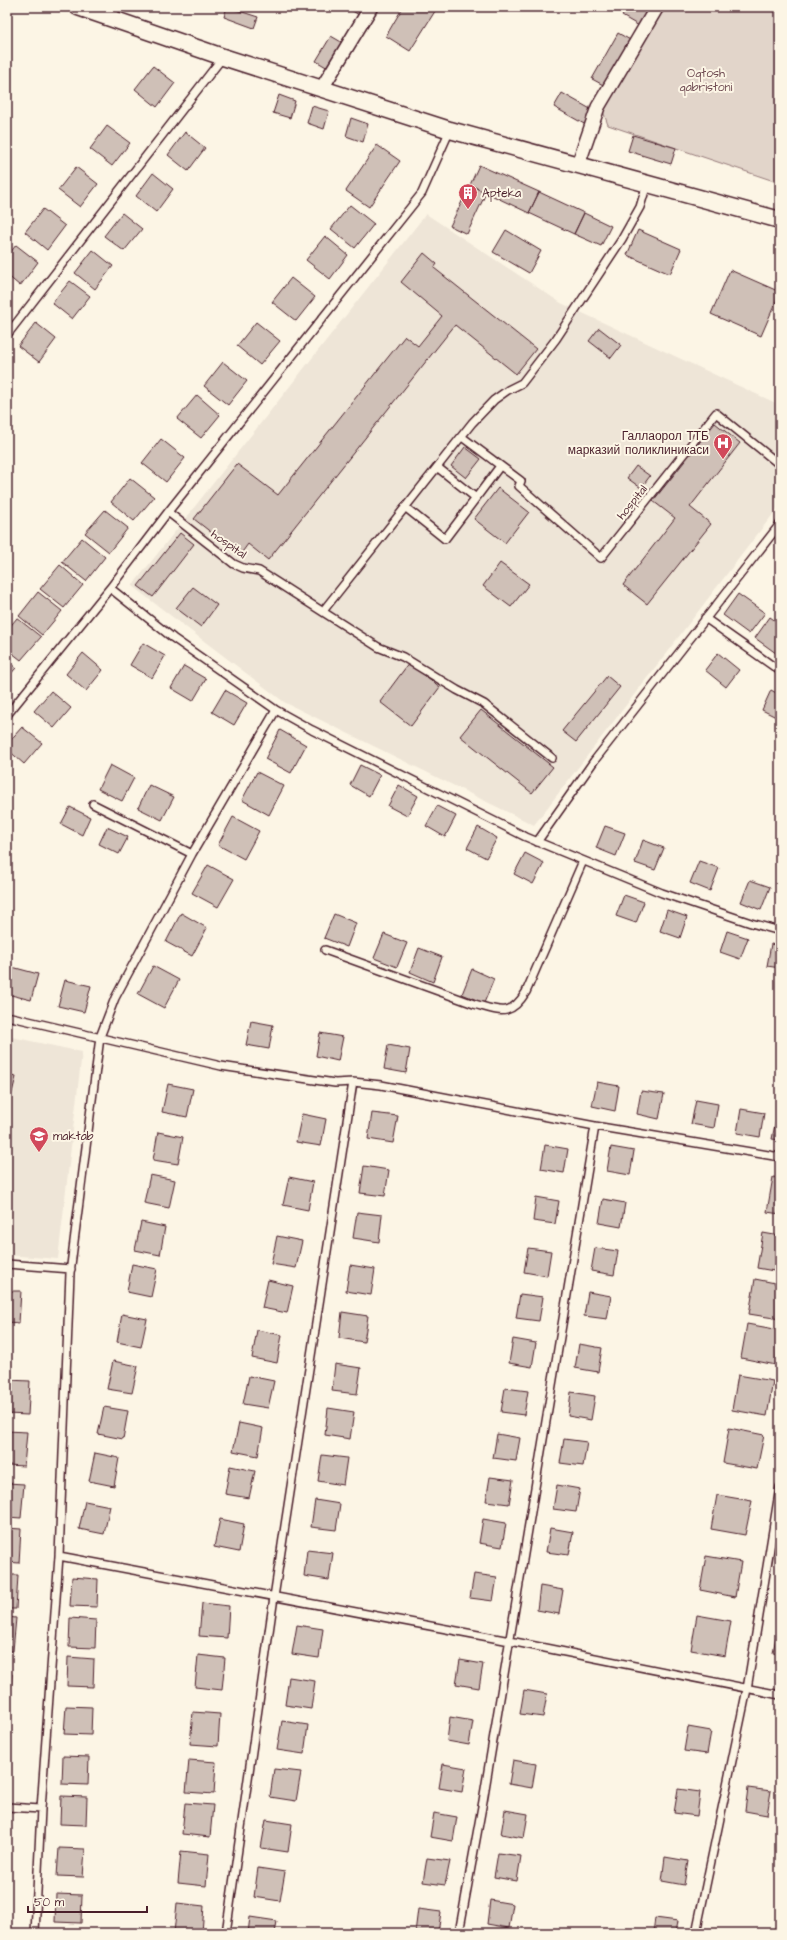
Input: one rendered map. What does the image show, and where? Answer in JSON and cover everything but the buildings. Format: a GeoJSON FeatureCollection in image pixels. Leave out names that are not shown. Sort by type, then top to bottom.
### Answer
{"type":"FeatureCollection","features":[{"type":"Feature","properties":{"kind":"street"},"geometry":{"type":"LineString","coordinates":[[78,7],[224,57],[450,130],[780,220]]}},
{"type":"Feature","properties":{"kind":"street"},"geometry":{"type":"LineString","coordinates":[[322,88],[371,7]]}},
{"type":"Feature","properties":{"kind":"street"},"geometry":{"type":"LineString","coordinates":[[578,165],[598,107],[657,7]]}},
{"type":"Feature","properties":{"kind":"lane"},"geometry":{"type":"LineString","coordinates":[[7,336],[224,57]]}},
{"type":"Feature","properties":{"kind":"lane"},"geometry":{"type":"LineString","coordinates":[[7,715],[110,588],[168,512],[422,193],[450,130]]}},
{"type":"Feature","properties":{"kind":"lane"},"geometry":{"type":"LineString","coordinates":[[323,611],[462,436],[494,400],[508,390],[522,383],[556,339],[622,239],[640,207],[647,184]]}},
{"type":"Feature","properties":{"kind":"lane","name":"hospital"},"geometry":{"type":"LineString","coordinates":[[462,436],[521,481],[519,486],[601,558],[716,413],[780,465]]}},
{"type":"Feature","properties":{"kind":"lane"},"geometry":{"type":"LineString","coordinates":[[405,507],[445,539],[500,466]]}},
{"type":"Feature","properties":{"kind":"lane"},"geometry":{"type":"LineString","coordinates":[[437,467],[476,498]]}},
{"type":"Feature","properties":{"kind":"lane","name":"hospital"},"geometry":{"type":"LineString","coordinates":[[168,512],[234,564],[243,568],[259,571],[378,647],[403,657],[484,704],[552,758]]}},
{"type":"Feature","properties":{"kind":"lane"},"geometry":{"type":"LineString","coordinates":[[538,842],[594,761],[780,524]]}},
{"type":"Feature","properties":{"kind":"lane"},"geometry":{"type":"LineString","coordinates":[[110,588],[173,638],[276,710],[350,748],[538,842],[662,894],[780,931]]}},
{"type":"Feature","properties":{"kind":"lane"},"geometry":{"type":"LineString","coordinates":[[705,618],[780,672]]}},
{"type":"Feature","properties":{"kind":"lane"},"geometry":{"type":"LineString","coordinates":[[35,1933],[41,1809],[59,1556],[71,1269],[100,1037],[115,998],[192,854],[276,710]]}},
{"type":"Feature","properties":{"kind":"lane"},"geometry":{"type":"LineString","coordinates":[[93,804],[192,854]]}},
{"type":"Feature","properties":{"kind":"lane"},"geometry":{"type":"LineString","coordinates":[[326,950],[474,1004],[500,1010],[512,1009],[526,992],[583,861]]}},
{"type":"Feature","properties":{"kind":"lane"},"geometry":{"type":"LineString","coordinates":[[7,1016],[222,1066],[335,1083],[353,1082],[381,1085],[596,1126],[780,1157]]}},
{"type":"Feature","properties":{"kind":"lane"},"geometry":{"type":"LineString","coordinates":[[226,1933],[274,1597],[353,1082]]}},
{"type":"Feature","properties":{"kind":"lane"},"geometry":{"type":"LineString","coordinates":[[459,1933],[510,1641],[596,1126]]}},
{"type":"Feature","properties":{"kind":"lane"},"geometry":{"type":"LineString","coordinates":[[7,1264],[71,1269]]}},
{"type":"Feature","properties":{"kind":"lane"},"geometry":{"type":"LineString","coordinates":[[696,1933],[747,1689],[780,1487]]}},
{"type":"Feature","properties":{"kind":"lane"},"geometry":{"type":"LineString","coordinates":[[59,1556],[510,1641],[780,1695]]}},
{"type":"Feature","properties":{"kind":"lane"},"geometry":{"type":"LineString","coordinates":[[7,1807],[41,1809]]}},
{"type":"Feature","properties":{"kind":"shaded area"},"geometry":{"type":"Polygon","coordinates":[[[426,214],[561,303],[780,405],[780,505],[534,825],[284,702],[132,586],[426,214]]]}},
{"type":"Feature","properties":{"kind":"shaded area","name":"maktab"},"geometry":{"type":"Polygon","coordinates":[[[7,1036],[82,1052],[58,1259],[7,1255],[7,1036]]]}},
{"type":"Feature","properties":{"kind":"green space","name":"Oqtosh qabristoni"},"geometry":{"type":"Polygon","coordinates":[[[661,7],[780,7],[780,183],[608,125],[603,111],[661,7]]]}},
{"type":"Feature","properties":{"kind":"place","name":"Apteka"},"geometry":{"type":"Point","coordinates":[468,210]}},
{"type":"Feature","properties":{"kind":"place","name":"Галлаорол ТТБ марказий поликлиникаси"},"geometry":{"type":"Point","coordinates":[723,460]}},
{"type":"Feature","properties":{"kind":"place","name":"maktab"},"geometry":{"type":"Point","coordinates":[39,1153]}}]}
